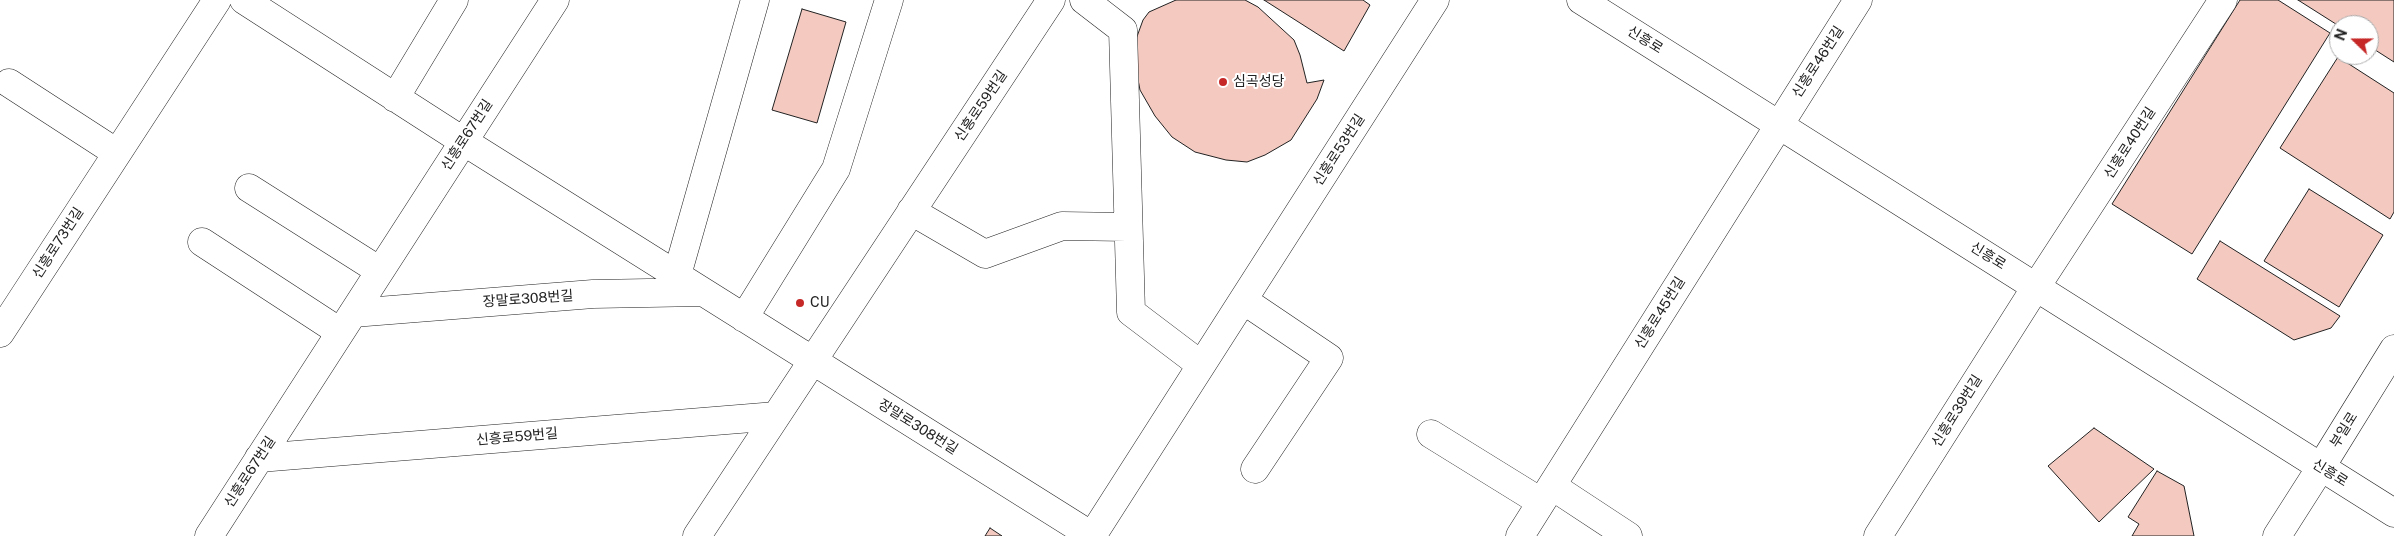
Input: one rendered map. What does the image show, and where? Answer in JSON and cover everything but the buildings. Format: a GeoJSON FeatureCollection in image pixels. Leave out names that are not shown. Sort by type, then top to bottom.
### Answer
{"type":"FeatureCollection","features":[{"type":"Feature","properties":{"kind":"street","name":"신흥로73번길"},"geometry":{"type":"LineString","coordinates":[[0,333],[217,0]]}},
{"type":"Feature","properties":{"kind":"street","name":"장말로308번길"},"geometry":{"type":"LineString","coordinates":[[244,0],[463,141],[1092,536]]}},
{"type":"Feature","properties":{"kind":"street"},"geometry":{"type":"LineString","coordinates":[[395,98],[454,0]]}},
{"type":"Feature","properties":{"kind":"street","name":"신흥로67번길"},"geometry":{"type":"LineString","coordinates":[[209,536],[555,0]]}},
{"type":"Feature","properties":{"kind":"street"},"geometry":{"type":"LineString","coordinates":[[676,275],[755,0]]}},
{"type":"Feature","properties":{"kind":"street"},"geometry":{"type":"LineString","coordinates":[[744,318],[836,168],[890,0]]}},
{"type":"Feature","properties":{"kind":"street","name":"신흥로59번길"},"geometry":{"type":"LineString","coordinates":[[697,536],[1051,0]]}},
{"type":"Feature","properties":{"kind":"street"},"geometry":{"type":"LineString","coordinates":[[1084,0],[1123,30],[1131,312],[1201,365]]}},
{"type":"Feature","properties":{"kind":"street","name":"신흥로53번길"},"geometry":{"type":"LineString","coordinates":[[1092,536],[1436,0]]}},
{"type":"Feature","properties":{"kind":"street","name":"신흥로"},"geometry":{"type":"LineString","coordinates":[[1581,0],[2394,513]]}},
{"type":"Feature","properties":{"kind":"street","name":"신흥로46번길"},"geometry":{"type":"LineString","coordinates":[[1778,124],[1858,0]]}},
{"type":"Feature","properties":{"kind":"street","name":"신흥로40번길"},"geometry":{"type":"LineString","coordinates":[[2036,287],[2223,0]]}},
{"type":"Feature","properties":{"kind":"street"},"geometry":{"type":"LineString","coordinates":[[9,83],[117,153]]}},
{"type":"Feature","properties":{"kind":"street","name":"신흥로45번길"},"geometry":{"type":"LineString","coordinates":[[1520,536],[1778,124]]}},
{"type":"Feature","properties":{"kind":"street"},"geometry":{"type":"LineString","coordinates":[[249,188],[380,271]]}},
{"type":"Feature","properties":{"kind":"street"},"geometry":{"type":"LineString","coordinates":[[911,211],[985,254],[1062,226],[1128,227]]}},
{"type":"Feature","properties":{"kind":"street"},"geometry":{"type":"LineString","coordinates":[[202,242],[346,322]]}},
{"type":"Feature","properties":{"kind":"street","name":"신흥로39번길"},"geometry":{"type":"LineString","coordinates":[[1878,536],[2036,287]]}},
{"type":"Feature","properties":{"kind":"street","name":"장말로308번길"},"geometry":{"type":"LineString","coordinates":[[346,322],[594,294],[703,292]]}},
{"type":"Feature","properties":{"kind":"street"},"geometry":{"type":"LineString","coordinates":[[1243,300],[1329,358],[1255,469]]}},
{"type":"Feature","properties":{"kind":"street","name":"부일로"},"geometry":{"type":"LineString","coordinates":[[2277,536],[2394,349]]}},
{"type":"Feature","properties":{"kind":"street","name":"신흥로59번길"},"geometry":{"type":"LineString","coordinates":[[259,458],[776,416]]}},
{"type":"Feature","properties":{"kind":"street"},"geometry":{"type":"LineString","coordinates":[[1432,434],[1628,536]]}},
{"type":"Feature","properties":{"kind":"place","name":"심곡성당"},"geometry":{"type":"Point","coordinates":[1223,82]}},
{"type":"Feature","properties":{"kind":"place","name":"CU"},"geometry":{"type":"Point","coordinates":[800,303]}}]}
